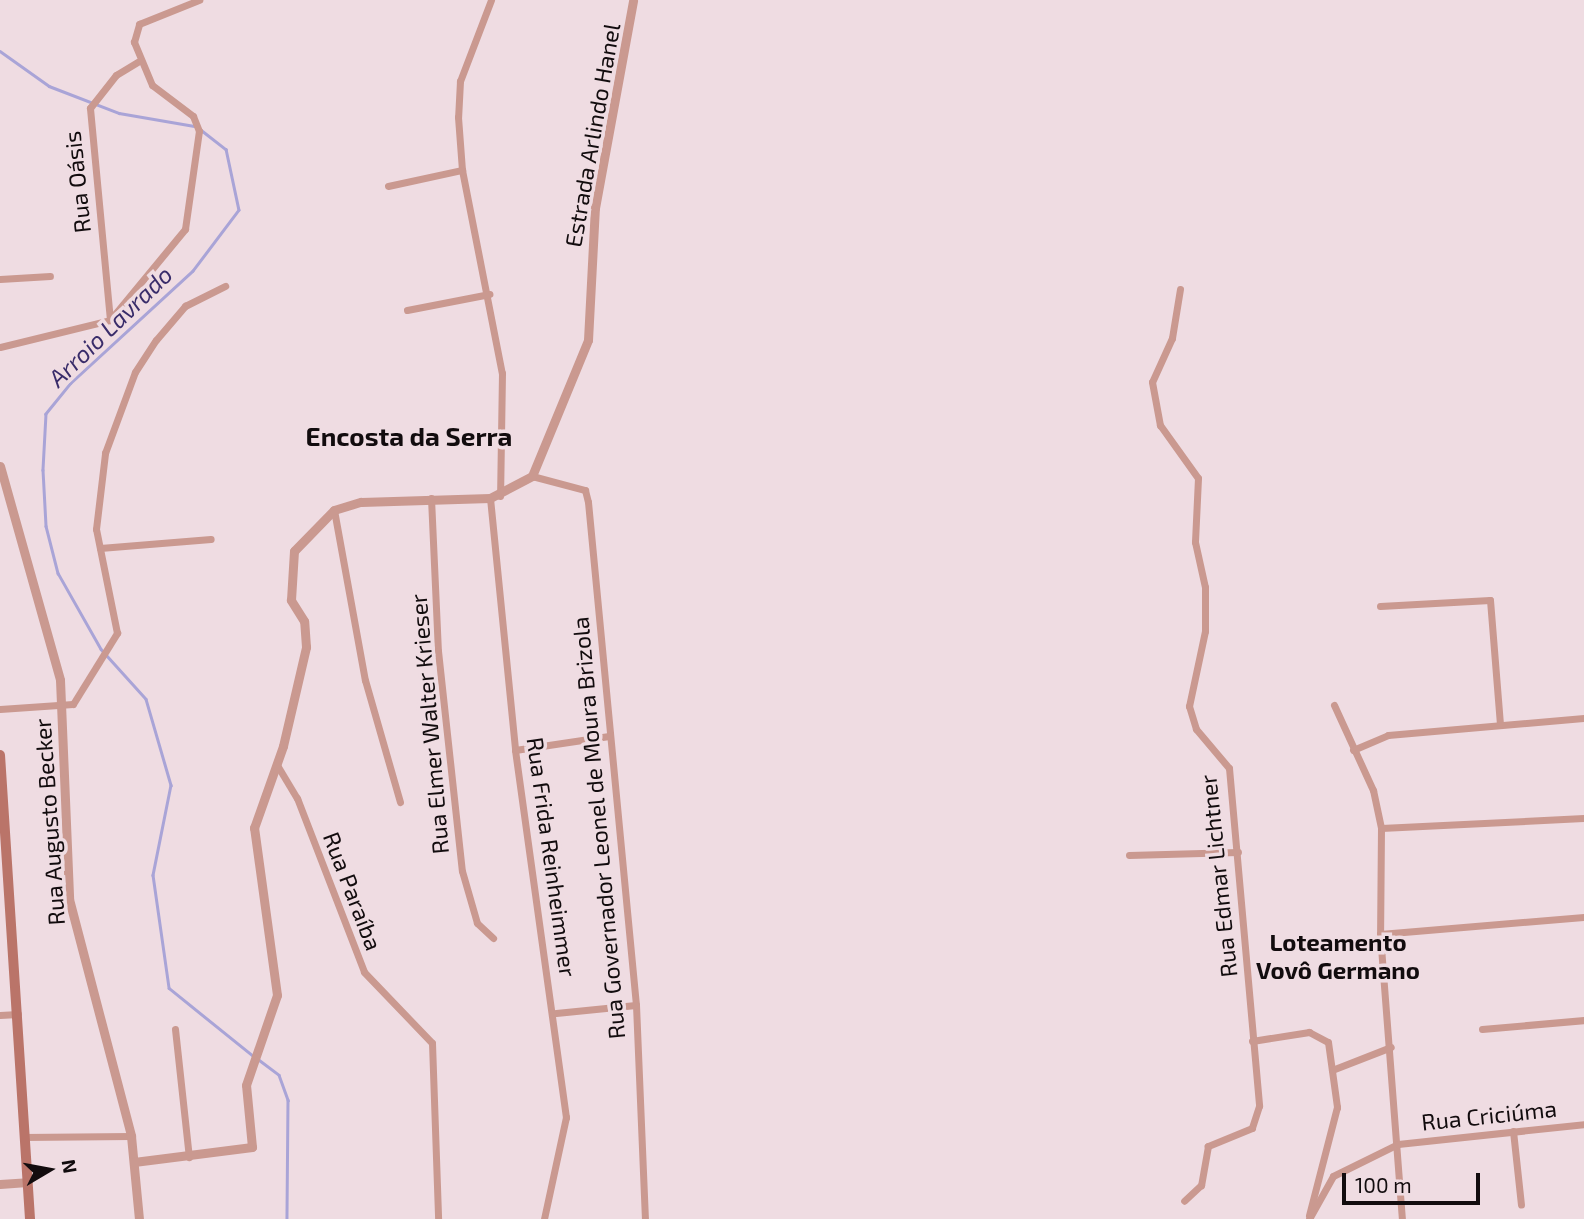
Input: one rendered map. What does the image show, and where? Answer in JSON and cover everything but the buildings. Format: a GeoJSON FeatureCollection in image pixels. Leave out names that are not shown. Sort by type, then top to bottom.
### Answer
{"type":"FeatureCollection","features":[{"type":"Feature","properties":{"kind":"main road"},"geometry":{"type":"LineString","coordinates":[[0,755],[30,1219]]}},
{"type":"Feature","properties":{"kind":"street"},"geometry":{"type":"LineString","coordinates":[[0,348],[110,320],[185,229],[199,131],[193,116],[160,93],[138,62],[134,42],[139,24],[200,0]]}},
{"type":"Feature","properties":{"kind":"street"},"geometry":{"type":"LineString","coordinates":[[491,0],[460,81],[462,170],[489,293],[502,373],[500,496]]}},
{"type":"Feature","properties":{"kind":"street","name":"Estrada Arlindo Hanel"},"geometry":{"type":"LineString","coordinates":[[532,476],[588,340],[595,208],[634,0]]}},
{"type":"Feature","properties":{"kind":"street","name":"Rua Oásis"},"geometry":{"type":"LineString","coordinates":[[110,320],[90,108],[97,96],[138,62]]}},
{"type":"Feature","properties":{"kind":"street"},"geometry":{"type":"LineString","coordinates":[[388,186],[462,170]]}},
{"type":"Feature","properties":{"kind":"street"},"geometry":{"type":"LineString","coordinates":[[0,279],[50,276]]}},
{"type":"Feature","properties":{"kind":"street"},"geometry":{"type":"LineString","coordinates":[[0,709],[61,707],[73,704],[110,646],[117,620],[100,548],[96,497],[135,372],[185,306],[225,286]]}},
{"type":"Feature","properties":{"kind":"street","name":"Rua Edmar Lichtner"},"geometry":{"type":"LineString","coordinates":[[1180,289],[1172,338],[1152,382],[1160,425],[1198,478],[1195,542],[1205,587],[1205,631],[1189,706],[1196,729],[1229,768],[1258,1118],[1251,1128],[1208,1146],[1201,1185],[1184,1201]]}},
{"type":"Feature","properties":{"kind":"street"},"geometry":{"type":"LineString","coordinates":[[407,310],[489,293]]}},
{"type":"Feature","properties":{"kind":"street","name":"Rua Augusto Becker"},"geometry":{"type":"LineString","coordinates":[[0,466],[19,550],[51,639],[61,707],[69,899],[131,1136],[139,1219]]}},
{"type":"Feature","properties":{"kind":"street"},"geometry":{"type":"LineString","coordinates":[[134,1162],[252,1147],[246,1095],[251,1057],[277,995],[254,828],[277,765],[307,635],[291,600],[294,551],[334,510],[431,498],[490,498],[500,496],[532,476]]}},
{"type":"Feature","properties":{"kind":"street","name":"Rua Governador Leonel de Moura Brizola"},"geometry":{"type":"LineString","coordinates":[[532,476],[585,490],[636,1005],[645,1219]]}},
{"type":"Feature","properties":{"kind":"street","name":"Rua Elmer Walter Krieser"},"geometry":{"type":"LineString","coordinates":[[431,498],[438,651],[462,871],[477,923],[493,938]]}},
{"type":"Feature","properties":{"kind":"street","name":"Rua Frida Reinheimmer"},"geometry":{"type":"LineString","coordinates":[[490,498],[515,750],[556,1013],[566,1137],[544,1219]]}},
{"type":"Feature","properties":{"kind":"street"},"geometry":{"type":"LineString","coordinates":[[334,510],[365,681],[400,802]]}},
{"type":"Feature","properties":{"kind":"street"},"geometry":{"type":"LineString","coordinates":[[100,548],[211,539]]}},
{"type":"Feature","properties":{"kind":"street"},"geometry":{"type":"LineString","coordinates":[[1380,606],[1490,600],[1500,725]]}},
{"type":"Feature","properties":{"kind":"street"},"geometry":{"type":"LineString","coordinates":[[1334,705],[1373,790],[1381,828],[1380,934],[1391,1047],[1402,1219]]}},
{"type":"Feature","properties":{"kind":"street"},"geometry":{"type":"LineString","coordinates":[[1353,750],[1388,735],[1584,718]]}},
{"type":"Feature","properties":{"kind":"street"},"geometry":{"type":"LineString","coordinates":[[515,750],[608,736]]}},
{"type":"Feature","properties":{"kind":"street","name":"Rua Paraíba"},"geometry":{"type":"LineString","coordinates":[[277,765],[297,798],[364,972],[432,1043],[438,1219]]}},
{"type":"Feature","properties":{"kind":"street"},"geometry":{"type":"LineString","coordinates":[[1381,828],[1584,818]]}},
{"type":"Feature","properties":{"kind":"street"},"geometry":{"type":"LineString","coordinates":[[1129,855],[1238,852]]}},
{"type":"Feature","properties":{"kind":"street"},"geometry":{"type":"LineString","coordinates":[[1380,934],[1584,917]]}},
{"type":"Feature","properties":{"kind":"street"},"geometry":{"type":"LineString","coordinates":[[556,1013],[636,1005]]}},
{"type":"Feature","properties":{"kind":"street"},"geometry":{"type":"LineString","coordinates":[[0,1015],[18,1014]]}},
{"type":"Feature","properties":{"kind":"street"},"geometry":{"type":"LineString","coordinates":[[1482,1029],[1584,1020]]}},
{"type":"Feature","properties":{"kind":"street"},"geometry":{"type":"LineString","coordinates":[[175,1029],[189,1157]]}},
{"type":"Feature","properties":{"kind":"street"},"geometry":{"type":"LineString","coordinates":[[1252,1041],[1309,1032],[1325,1035],[1332,1070],[1335,1128],[1309,1219]]}},
{"type":"Feature","properties":{"kind":"street"},"geometry":{"type":"LineString","coordinates":[[1332,1070],[1391,1047]]}},
{"type":"Feature","properties":{"kind":"street","name":"Rua Criciúma"},"geometry":{"type":"LineString","coordinates":[[1309,1219],[1333,1176],[1398,1144],[1584,1124]]}},
{"type":"Feature","properties":{"kind":"street"},"geometry":{"type":"LineString","coordinates":[[1513,1131],[1521,1205]]}},
{"type":"Feature","properties":{"kind":"street"},"geometry":{"type":"LineString","coordinates":[[23,1137],[131,1136]]}},
{"type":"Feature","properties":{"kind":"street"},"geometry":{"type":"LineString","coordinates":[[0,1184],[27,1182]]}},
{"type":"Feature","properties":{"kind":"waterway","name":"Arroio Lavrado"},"geometry":{"type":"LineString","coordinates":[[0,51],[49,86],[119,113],[194,126]]}},
{"type":"Feature","properties":{"kind":"waterway","name":"Arroio Lavrado"},"geometry":{"type":"LineString","coordinates":[[200,129],[226,149],[239,210],[193,271],[71,383],[46,414],[43,470],[46,526],[58,573],[101,649],[146,699],[171,785],[153,875],[169,988],[252,1055]]}},
{"type":"Feature","properties":{"kind":"waterway"},"geometry":{"type":"LineString","coordinates":[[258,1059],[279,1075],[288,1100],[287,1219]]}},
{"type":"Feature","properties":{"kind":"district","name":"Encosta da Serra"},"geometry":{"type":"Point","coordinates":[409,436]}},
{"type":"Feature","properties":{"kind":"district","name":"Loteamento Vovô Germano"},"geometry":{"type":"Point","coordinates":[1338,956]}}]}
